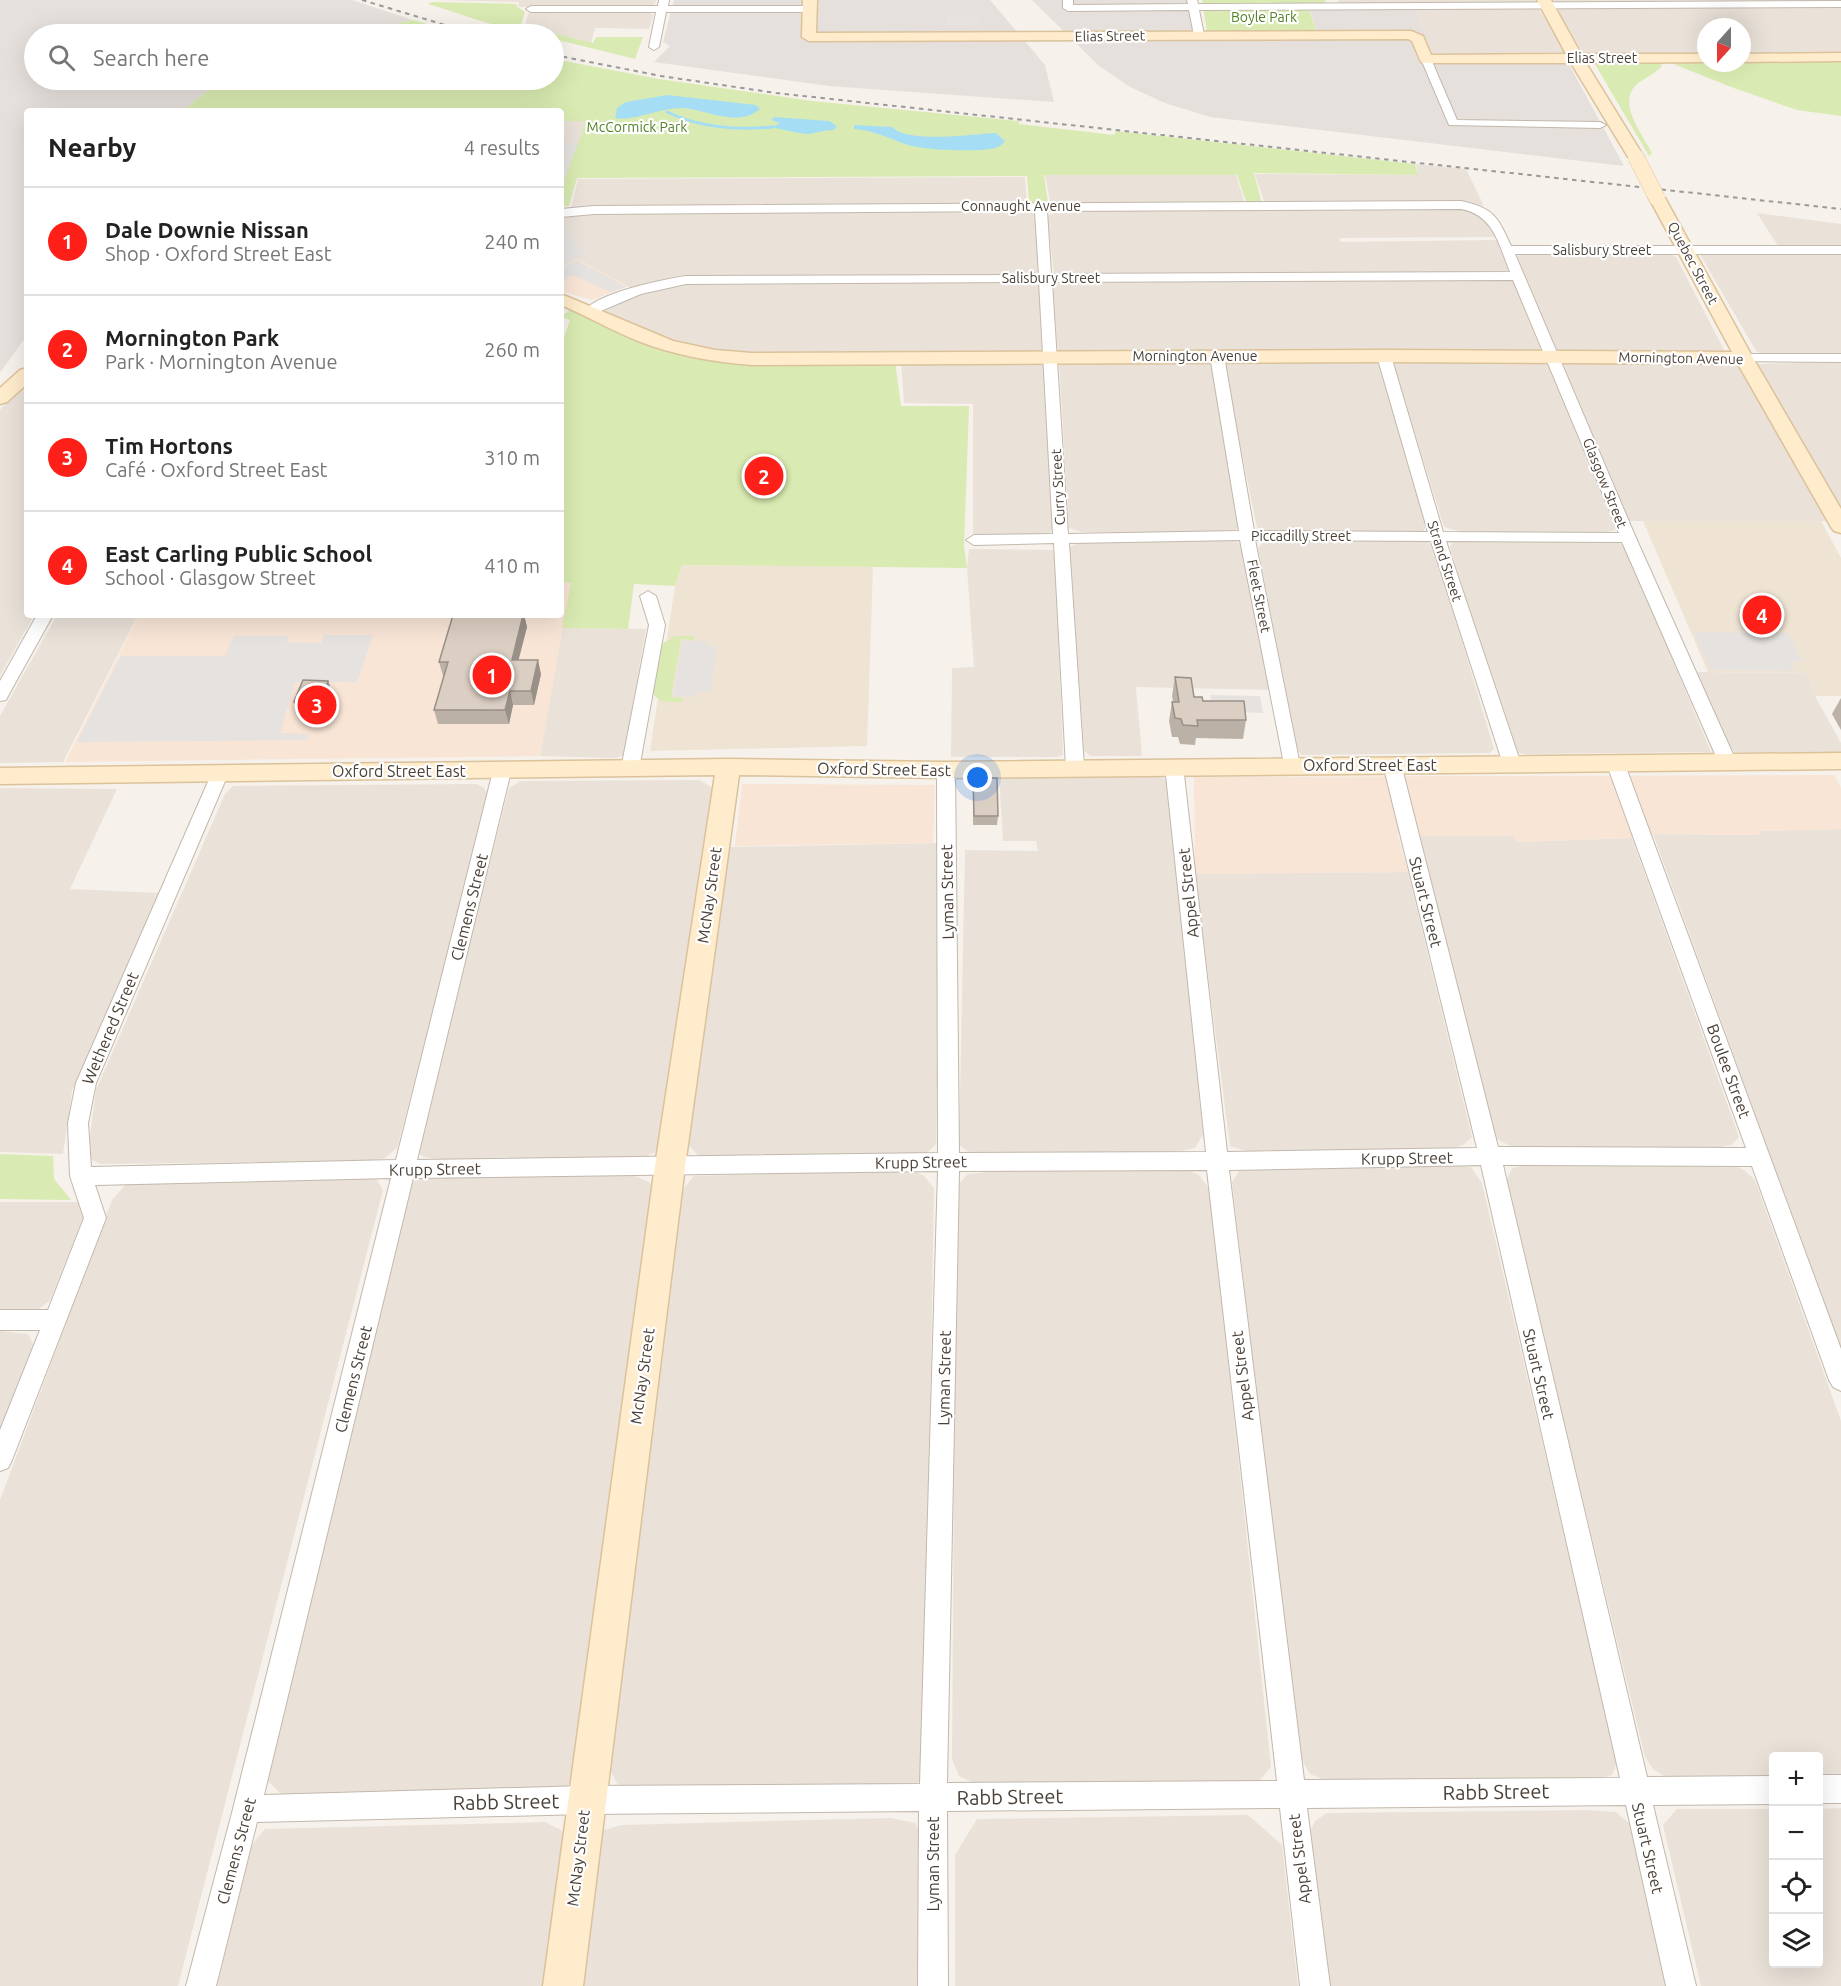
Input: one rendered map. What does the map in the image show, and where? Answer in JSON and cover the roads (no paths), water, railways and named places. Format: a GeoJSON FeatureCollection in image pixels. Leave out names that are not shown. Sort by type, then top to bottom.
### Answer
{"type":"FeatureCollection","features":[{"type":"Feature","properties":{"kind":"street"},"geometry":{"type":"LineString","coordinates":[[1068,4],[1545,2],[1841,4]]}},
{"type":"Feature","properties":{"kind":"street","name":"Quebec Street"},"geometry":{"type":"LineString","coordinates":[[1545,2],[1636,157],[1744,358],[1841,527]]}},
{"type":"Feature","properties":{"kind":"street"},"geometry":{"type":"LineString","coordinates":[[531,9],[663,4],[809,4]]}},
{"type":"Feature","properties":{"kind":"street"},"geometry":{"type":"LineString","coordinates":[[654,47],[663,4]]}},
{"type":"Feature","properties":{"kind":"street","name":"Elias Street"},"geometry":{"type":"LineString","coordinates":[[809,4],[808,37],[1411,35],[1419,39],[1426,59],[1697,58]]}},
{"type":"Feature","properties":{"kind":"street"},"geometry":{"type":"LineString","coordinates":[[1192,4],[1199,34]]}},
{"type":"Feature","properties":{"kind":"street"},"geometry":{"type":"LineString","coordinates":[[1751,58],[1841,57]]}},
{"type":"Feature","properties":{"kind":"street"},"geometry":{"type":"LineString","coordinates":[[1426,59],[1453,123],[1600,126]]}},
{"type":"Feature","properties":{"kind":"street","name":"Connaught Avenue"},"geometry":{"type":"LineString","coordinates":[[564,213],[594,210],[1041,206],[1461,205],[1480,208]]}},
{"type":"Feature","properties":{"kind":"street","name":"Curry Street"},"geometry":{"type":"LineString","coordinates":[[1041,206],[1075,767]]}},
{"type":"Feature","properties":{"kind":"street","name":"Glasgow Street"},"geometry":{"type":"LineString","coordinates":[[1480,208],[1489,213],[1507,250],[1628,538],[1727,761]]}},
{"type":"Feature","properties":{"kind":"street","name":"Salisbury Street"},"geometry":{"type":"LineString","coordinates":[[1507,250],[1841,250]]}},
{"type":"Feature","properties":{"kind":"street","name":"Salisbury Street"},"geometry":{"type":"LineString","coordinates":[[591,310],[640,288],[686,280],[1517,276]]}},
{"type":"Feature","properties":{"kind":"street","name":"Mornington Avenue"},"geometry":{"type":"LineString","coordinates":[[564,300],[591,310],[654,340],[717,357],[752,359],[1217,356],[1841,358]]}},
{"type":"Feature","properties":{"kind":"street","name":"Fleet Street"},"geometry":{"type":"LineString","coordinates":[[1217,356],[1247,535],[1291,765]]}},
{"type":"Feature","properties":{"kind":"street","name":"Strand Street"},"geometry":{"type":"LineString","coordinates":[[1384,356],[1437,536],[1512,764]]}},
{"type":"Feature","properties":{"kind":"street"},"geometry":{"type":"LineString","coordinates":[[0,398],[24,378]]}},
{"type":"Feature","properties":{"kind":"street","name":"Piccadilly Street"},"geometry":{"type":"LineString","coordinates":[[974,540],[1247,535],[1628,538]]}},
{"type":"Feature","properties":{"kind":"street"},"geometry":{"type":"LineString","coordinates":[[630,769],[657,625],[648,596]]}},
{"type":"Feature","properties":{"kind":"street"},"geometry":{"type":"LineString","coordinates":[[0,696],[43,618]]}},
{"type":"Feature","properties":{"kind":"street","name":"Oxford Street East"},"geometry":{"type":"LineString","coordinates":[[0,776],[728,767],[946,770],[1615,762],[1841,762]]}},
{"type":"Feature","properties":{"kind":"street","name":"Boulee Street"},"geometry":{"type":"LineString","coordinates":[[1615,762],[1841,1380]]}},
{"type":"Feature","properties":{"kind":"street","name":"Stuart Street"},"geometry":{"type":"LineString","coordinates":[[1392,765],[1490,1156],[1681,1986]]}},
{"type":"Feature","properties":{"kind":"street","name":"Appel Street"},"geometry":{"type":"LineString","coordinates":[[1174,766],[1217,1161],[1315,1986]]}},
{"type":"Feature","properties":{"kind":"street","name":"McNay Street"},"geometry":{"type":"LineString","coordinates":[[563,1986],[585,1800],[670,1166],[728,767]]}},
{"type":"Feature","properties":{"kind":"street","name":"Lyman Street"},"geometry":{"type":"LineString","coordinates":[[933,1986],[933,1797],[949,1162],[946,770]]}},
{"type":"Feature","properties":{"kind":"street","name":"Clemens Street"},"geometry":{"type":"LineString","coordinates":[[201,1986],[247,1809],[502,771]]}},
{"type":"Feature","properties":{"kind":"street","name":"Wethered Street"},"geometry":{"type":"LineString","coordinates":[[0,1460],[95,1218],[81,1176],[78,1123],[86,1083],[220,772]]}},
{"type":"Feature","properties":{"kind":"street","name":"Krupp Street"},"geometry":{"type":"LineString","coordinates":[[81,1176],[949,1162],[1217,1161],[1490,1156],[1761,1157]]}},
{"type":"Feature","properties":{"kind":"street"},"geometry":{"type":"LineString","coordinates":[[0,1320],[55,1320]]}},
{"type":"Feature","properties":{"kind":"street"},"geometry":{"type":"LineString","coordinates":[[1823,1789],[1841,1789]]}},
{"type":"Feature","properties":{"kind":"street","name":"Rabb Street"},"geometry":{"type":"LineString","coordinates":[[247,1809],[585,1800],[1769,1790]]}},
{"type":"Feature","properties":{"kind":"water"},"geometry":{"type":"Polygon","coordinates":[[[667,95],[756,105],[760,109],[742,117],[733,118],[693,109],[675,108],[631,118],[615,118],[617,108],[626,102],[667,95]]]}},
{"type":"Feature","properties":{"kind":"water"},"geometry":{"type":"Polygon","coordinates":[[[774,117],[829,121],[837,126],[834,130],[801,133],[773,127],[780,123],[771,120],[774,117]]]}},
{"type":"Feature","properties":{"kind":"water"},"geometry":{"type":"Polygon","coordinates":[[[854,125],[892,127],[900,132],[926,137],[996,133],[1005,141],[998,147],[980,150],[926,148],[854,129],[854,125]]]}},
{"type":"Feature","properties":{"kind":"waterway"},"geometry":{"type":"LineString","coordinates":[[667,112],[693,122],[719,127],[773,127]]}},
{"type":"Feature","properties":{"kind":"railway"},"geometry":{"type":"LineString","coordinates":[[362,0],[442,24]]}},
{"type":"Feature","properties":{"kind":"railway"},"geometry":{"type":"LineString","coordinates":[[564,57],[661,76],[776,93],[1841,209]]}},
{"type":"Feature","properties":{"kind":"place","name":"Mornington Park"},"geometry":{"type":"Point","coordinates":[764,476]}},
{"type":"Feature","properties":{"kind":"place","name":"East Carling Public School"},"geometry":{"type":"Point","coordinates":[1762,615]}},
{"type":"Feature","properties":{"kind":"place","name":"Dale Downie Nissan"},"geometry":{"type":"Point","coordinates":[492,675]}},
{"type":"Feature","properties":{"kind":"place","name":"Tim Hortons"},"geometry":{"type":"Point","coordinates":[317,705]}},
{"type":"Feature","properties":{"kind":"park label","name":"Boyle Park"},"geometry":{"type":"Point","coordinates":[1264,17]}},
{"type":"Feature","properties":{"kind":"park label","name":"McCormick Park"},"geometry":{"type":"Point","coordinates":[637,127]}}]}
